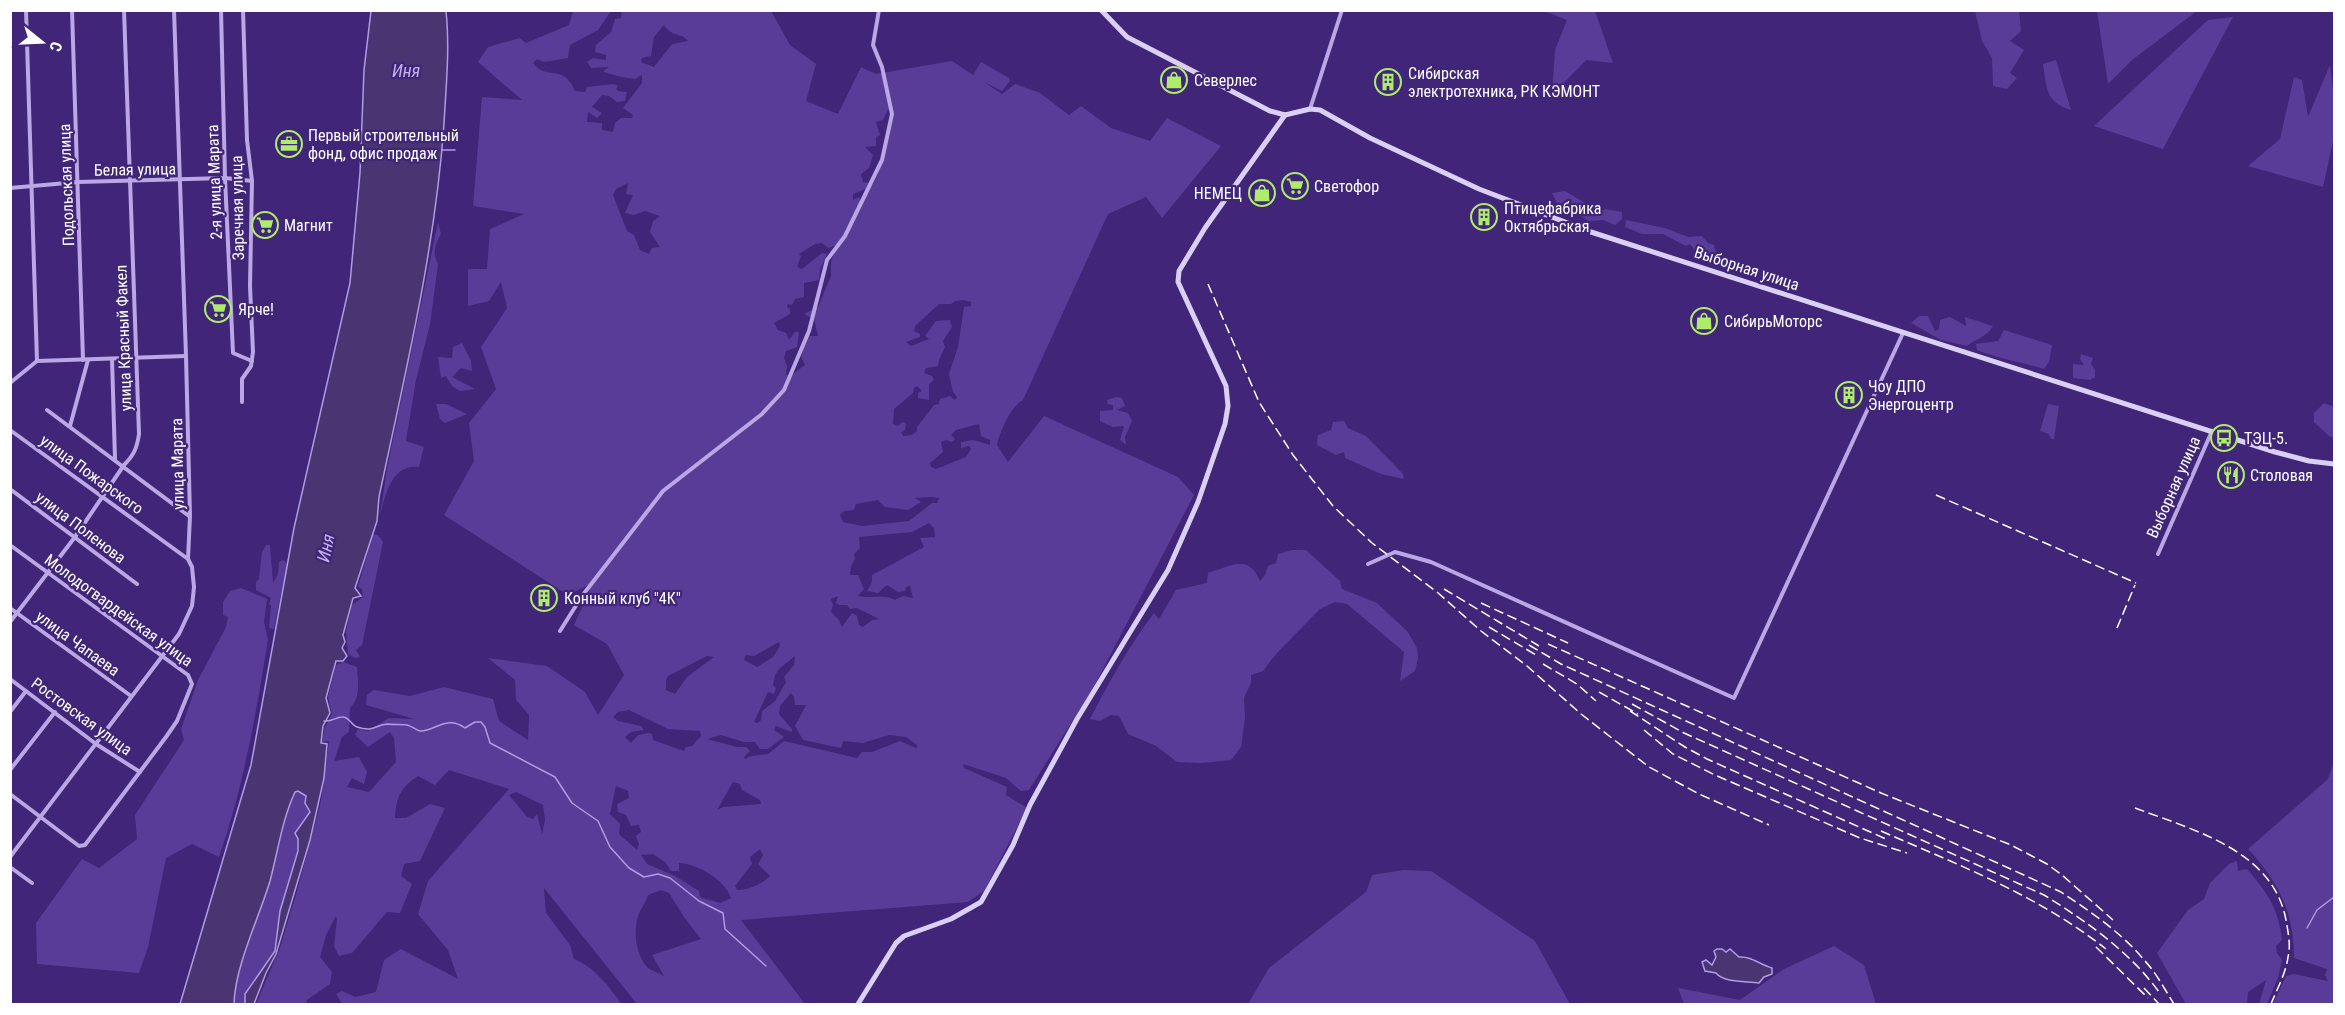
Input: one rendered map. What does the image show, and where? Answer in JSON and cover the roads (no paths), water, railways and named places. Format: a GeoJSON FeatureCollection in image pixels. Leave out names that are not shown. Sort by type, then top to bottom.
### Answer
{"type":"FeatureCollection","features":[{"type":"Feature","properties":{"kind":"main road"},"geometry":{"type":"LineString","coordinates":[[1101,10],[1118,30],[1142,46],[1254,104],[1285,115],[1310,108]]}},
{"type":"Feature","properties":{"kind":"main road","name":"Выборная улица"},"geometry":{"type":"LineString","coordinates":[[1310,108],[1326,113],[1371,139],[1479,189],[1591,232],[2291,457],[2334,464]]}},
{"type":"Feature","properties":{"kind":"main road"},"geometry":{"type":"LineString","coordinates":[[858,1005],[896,943],[904,936],[951,919],[981,902],[1013,845],[1030,805],[1077,719],[1168,570],[1198,502],[1225,424],[1228,406],[1226,386],[1178,282],[1179,271],[1205,228],[1285,115]]}},
{"type":"Feature","properties":{"kind":"street"},"geometry":{"type":"LineString","coordinates":[[26,10],[37,361]]}},
{"type":"Feature","properties":{"kind":"street","name":"Подольская улица"},"geometry":{"type":"LineString","coordinates":[[70,426],[86,360],[72,10]]}},
{"type":"Feature","properties":{"kind":"street","name":"улица Красный Факел"},"geometry":{"type":"LineString","coordinates":[[10,622],[75,537],[124,465],[134,455],[139,434],[123,10]]}},
{"type":"Feature","properties":{"kind":"street","name":"улица Марата"},"geometry":{"type":"LineString","coordinates":[[10,857],[179,634],[195,596],[192,567],[188,559],[190,516],[186,356],[174,10]]}},
{"type":"Feature","properties":{"kind":"street","name":"2-я улица Марата"},"geometry":{"type":"LineString","coordinates":[[221,10],[225,178],[233,353],[252,361]]}},
{"type":"Feature","properties":{"kind":"street","name":"Заречная улица"},"geometry":{"type":"LineString","coordinates":[[242,402],[242,379],[252,361],[250,286],[252,180],[247,140],[243,10]]}},
{"type":"Feature","properties":{"kind":"street"},"geometry":{"type":"LineString","coordinates":[[560,631],[582,596],[663,492],[762,414],[784,390],[808,331],[827,260],[845,236],[882,160],[892,114],[882,67],[873,45],[879,10]]}},
{"type":"Feature","properties":{"kind":"street"},"geometry":{"type":"LineString","coordinates":[[1310,108],[1342,10]]}},
{"type":"Feature","properties":{"kind":"street","name":"Белая улица"},"geometry":{"type":"LineString","coordinates":[[10,188],[78,182],[225,178],[252,180]]}},
{"type":"Feature","properties":{"kind":"street"},"geometry":{"type":"LineString","coordinates":[[1368,564],[1395,552],[1431,562],[1734,698],[1903,333]]}},
{"type":"Feature","properties":{"kind":"street"},"geometry":{"type":"LineString","coordinates":[[10,383],[37,361],[186,356]]}},
{"type":"Feature","properties":{"kind":"street"},"geometry":{"type":"LineString","coordinates":[[112,359],[115,459]]}},
{"type":"Feature","properties":{"kind":"street"},"geometry":{"type":"LineString","coordinates":[[47,410],[190,516]]}},
{"type":"Feature","properties":{"kind":"street","name":"улица Пожарского"},"geometry":{"type":"LineString","coordinates":[[10,430],[188,559]]}},
{"type":"Feature","properties":{"kind":"street","name":"Выборная улица"},"geometry":{"type":"LineString","coordinates":[[2158,554],[2212,431]]}},
{"type":"Feature","properties":{"kind":"street","name":"улица Поленова"},"geometry":{"type":"LineString","coordinates":[[10,489],[137,584]]}},
{"type":"Feature","properties":{"kind":"street","name":"Молодогвардейская улица"},"geometry":{"type":"LineString","coordinates":[[10,545],[192,679],[177,721],[88,842],[79,846],[42,816]]}},
{"type":"Feature","properties":{"kind":"street","name":"улица Чапаева"},"geometry":{"type":"LineString","coordinates":[[10,608],[131,697]]}},
{"type":"Feature","properties":{"kind":"street","name":"Ростовская улица"},"geometry":{"type":"LineString","coordinates":[[10,679],[96,744],[140,772]]}},
{"type":"Feature","properties":{"kind":"street"},"geometry":{"type":"LineString","coordinates":[[10,712],[26,691]]}},
{"type":"Feature","properties":{"kind":"street"},"geometry":{"type":"LineString","coordinates":[[10,770],[55,712]]}},
{"type":"Feature","properties":{"kind":"street"},"geometry":{"type":"LineString","coordinates":[[10,794],[42,816]]}},
{"type":"Feature","properties":{"kind":"street"},"geometry":{"type":"LineString","coordinates":[[10,867],[32,883]]}},
{"type":"Feature","properties":{"kind":"water","name":"Иня"},"geometry":{"type":"Polygon","coordinates":[[[371,11],[446,11],[447,68],[440,171],[418,312],[379,497],[377,521],[355,588],[361,596],[353,598],[343,635],[345,642],[342,648],[347,656],[343,661],[336,661],[326,698],[330,713],[323,726],[321,743],[327,744],[324,778],[310,840],[276,954],[254,1004],[245,1004],[245,994],[275,951],[280,911],[298,851],[298,839],[295,833],[310,812],[305,803],[306,796],[298,791],[295,792],[287,814],[270,881],[238,974],[234,1004],[180,1004],[251,765],[294,528],[350,283],[360,173],[364,70],[371,11]]]}},
{"type":"Feature","properties":{"kind":"water"},"geometry":{"type":"Polygon","coordinates":[[[1717,949],[1726,952],[1730,949],[1739,957],[1748,958],[1772,968],[1772,974],[1764,977],[1759,983],[1730,980],[1716,973],[1705,971],[1702,962],[1706,960],[1712,965],[1716,957],[1714,951],[1717,949]]]}},
{"type":"Feature","properties":{"kind":"waterway"},"geometry":{"type":"LineString","coordinates":[[442,150],[455,150]]}},
{"type":"Feature","properties":{"kind":"waterway"},"geometry":{"type":"LineString","coordinates":[[324,721],[344,717],[363,729],[371,729],[384,724],[409,726],[420,731],[447,723],[458,724],[465,728],[475,722],[481,722],[490,743],[555,777],[572,803],[598,821],[610,847],[629,868],[644,877],[658,874],[670,878],[699,901],[723,913],[725,929],[766,966]]}},
{"type":"Feature","properties":{"kind":"waterway"},"geometry":{"type":"LineString","coordinates":[[2307,928],[2317,910],[2334,897]]}},
{"type":"Feature","properties":{"kind":"railway"},"geometry":{"type":"LineString","coordinates":[[1208,284],[1259,402],[1293,455],[1333,506],[1372,543],[1437,592],[1581,714],[1649,767],[1699,794],[1769,825]]}},
{"type":"Feature","properties":{"kind":"railway"},"geometry":{"type":"LineString","coordinates":[[1936,495],[2136,583]]}},
{"type":"Feature","properties":{"kind":"railway"},"geometry":{"type":"LineString","coordinates":[[2117,628],[2135,585]]}},
{"type":"Feature","properties":{"kind":"railway"},"geometry":{"type":"LineString","coordinates":[[1444,589],[1539,646]]}},
{"type":"Feature","properties":{"kind":"railway"},"geometry":{"type":"LineString","coordinates":[[1481,603],[1568,643]]}},
{"type":"Feature","properties":{"kind":"railway"},"geometry":{"type":"LineString","coordinates":[[1489,627],[1536,655]]}},
{"type":"Feature","properties":{"kind":"railway"},"geometry":{"type":"LineString","coordinates":[[1548,644],[1881,793],[2011,845],[2047,864],[2062,875],[2113,920]]}},
{"type":"Feature","properties":{"kind":"railway"},"geometry":{"type":"LineString","coordinates":[[1529,645],[1561,664],[2061,892],[2095,915],[2126,941],[2153,971],[2174,1004]]}},
{"type":"Feature","properties":{"kind":"railway"},"geometry":{"type":"LineString","coordinates":[[1543,664],[1577,684],[1596,701]]}},
{"type":"Feature","properties":{"kind":"railway"},"geometry":{"type":"LineString","coordinates":[[1599,692],[1638,714]]}},
{"type":"Feature","properties":{"kind":"railway"},"geometry":{"type":"LineString","coordinates":[[1632,704],[1684,733],[2044,895],[2106,938],[2135,964],[2159,992]]}},
{"type":"Feature","properties":{"kind":"railway"},"geometry":{"type":"LineString","coordinates":[[1630,711],[1707,759],[1886,839]]}},
{"type":"Feature","properties":{"kind":"railway"},"geometry":{"type":"LineString","coordinates":[[1644,730],[1673,754],[1715,775],[1860,838],[1907,853]]}},
{"type":"Feature","properties":{"kind":"railway"},"geometry":{"type":"LineString","coordinates":[[2135,808],[2181,825],[2227,846],[2248,860],[2265,876],[2278,896],[2286,920],[2289,943],[2285,969],[2271,1004]]}},
{"type":"Feature","properties":{"kind":"railway"},"geometry":{"type":"LineString","coordinates":[[1881,831],[1969,869],[2026,897],[2054,913],[2106,949]]}},
{"type":"Feature","properties":{"kind":"railway"},"geometry":{"type":"LineString","coordinates":[[2096,947],[2148,998]]}},
{"type":"Feature","properties":{"kind":"railway"},"geometry":{"type":"LineString","coordinates":[[2144,988],[2159,1004]]}},
{"type":"Feature","properties":{"kind":"place","name":"Северлес"},"geometry":{"type":"Point","coordinates":[1174,80]}},
{"type":"Feature","properties":{"kind":"place","name":"Сибирская электротехника, РК КЭМОНТ"},"geometry":{"type":"Point","coordinates":[1388,82]}},
{"type":"Feature","properties":{"kind":"place","name":"Первый строительный фонд, офис продаж"},"geometry":{"type":"Point","coordinates":[289,144]}},
{"type":"Feature","properties":{"kind":"place","name":"Светофор"},"geometry":{"type":"Point","coordinates":[1295,186]}},
{"type":"Feature","properties":{"kind":"place","name":"НЕМЕЦ"},"geometry":{"type":"Point","coordinates":[1262,193]}},
{"type":"Feature","properties":{"kind":"place","name":"Птицефабрика Октябрьская"},"geometry":{"type":"Point","coordinates":[1484,217]}},
{"type":"Feature","properties":{"kind":"place","name":"Магнит"},"geometry":{"type":"Point","coordinates":[265,225]}},
{"type":"Feature","properties":{"kind":"place","name":"Ярче!"},"geometry":{"type":"Point","coordinates":[218,309]}},
{"type":"Feature","properties":{"kind":"place","name":"СибирьМоторс"},"geometry":{"type":"Point","coordinates":[1704,321]}},
{"type":"Feature","properties":{"kind":"place","name":"Чоу ДПО Энергоцентр"},"geometry":{"type":"Point","coordinates":[1849,395]}},
{"type":"Feature","properties":{"kind":"place","name":"ТЭЦ-5."},"geometry":{"type":"Point","coordinates":[2224,438]}},
{"type":"Feature","properties":{"kind":"place","name":"Столовая"},"geometry":{"type":"Point","coordinates":[2231,475]}},
{"type":"Feature","properties":{"kind":"place","name":"Конный клуб \"4К\""},"geometry":{"type":"Point","coordinates":[544,598]}}]}
